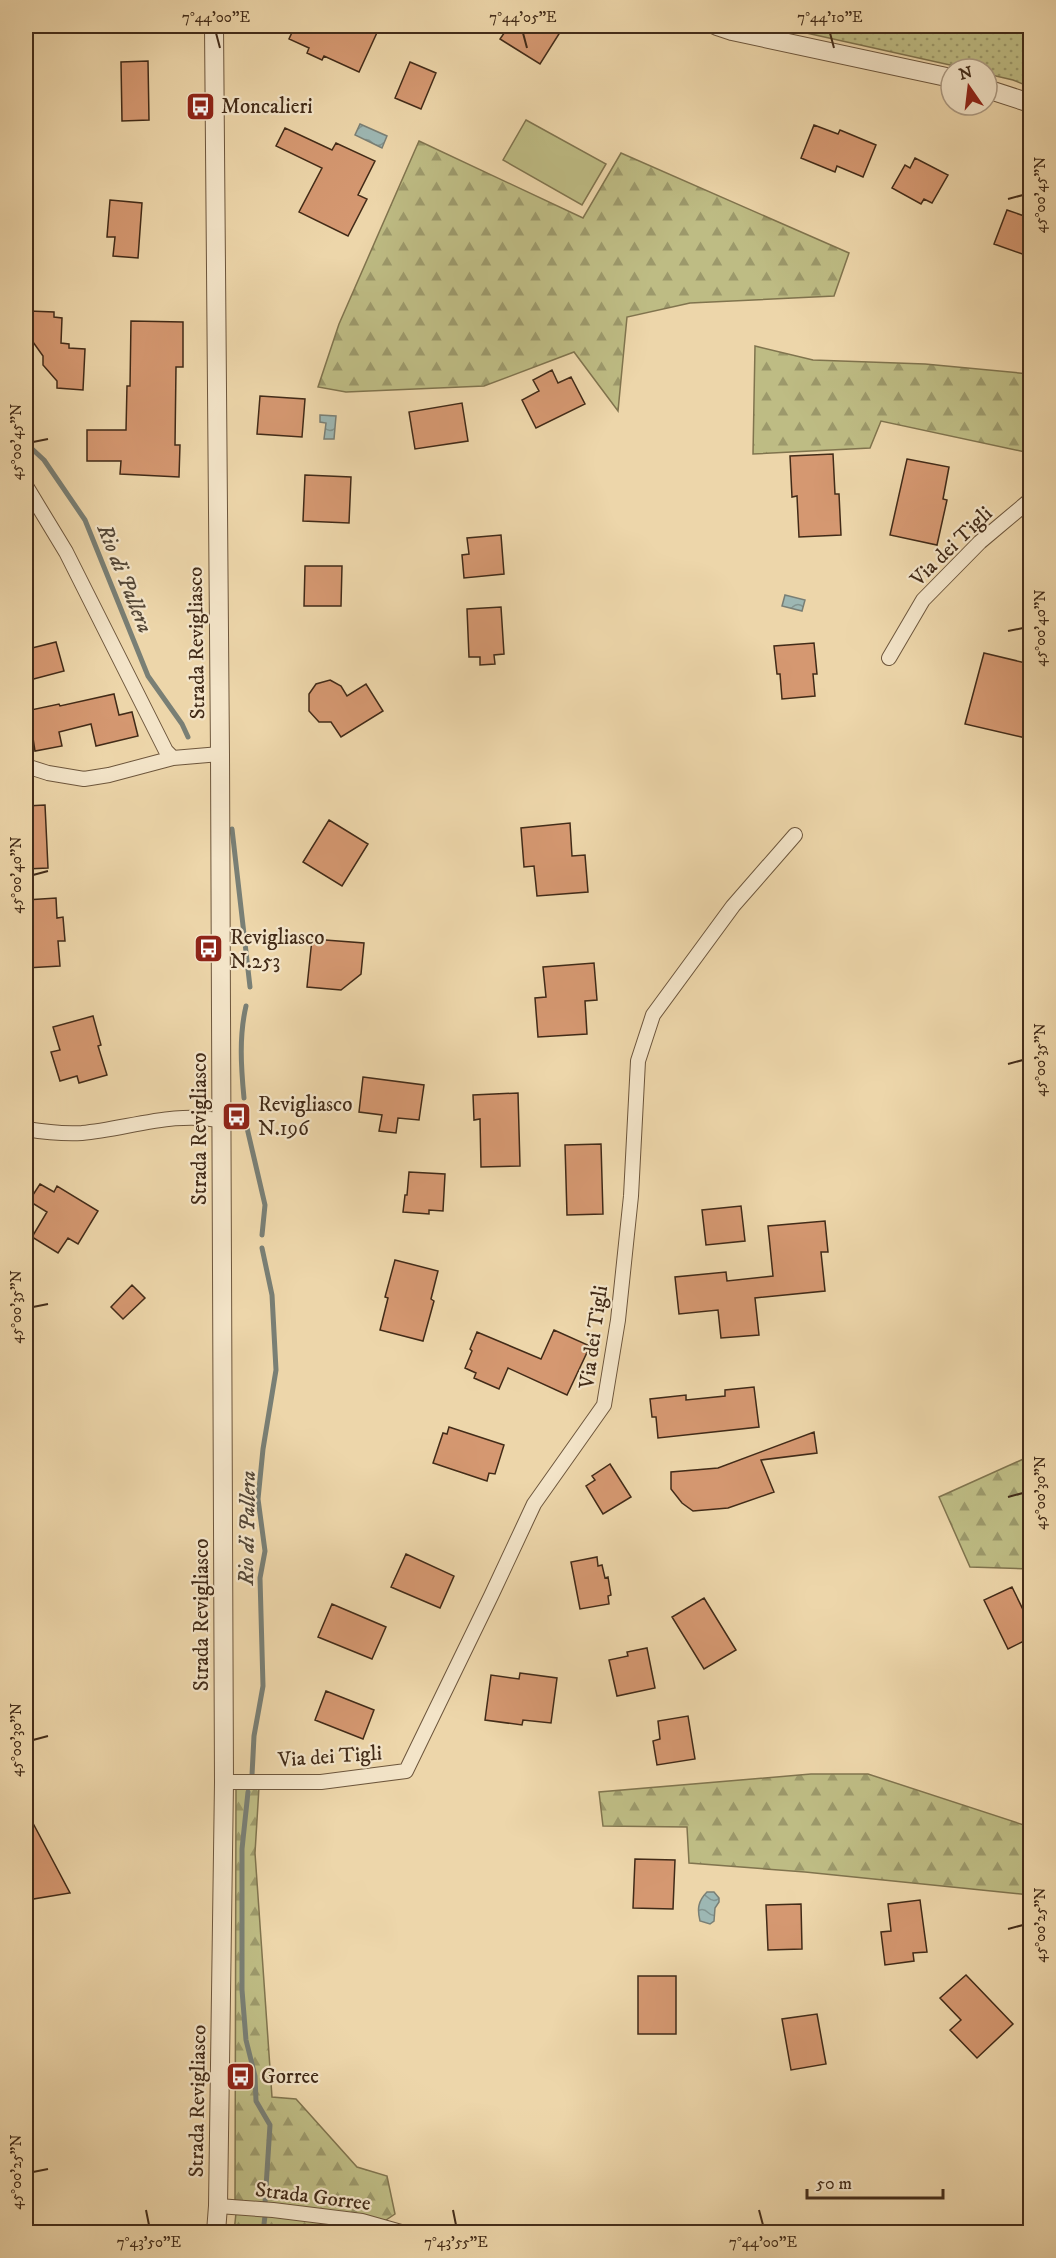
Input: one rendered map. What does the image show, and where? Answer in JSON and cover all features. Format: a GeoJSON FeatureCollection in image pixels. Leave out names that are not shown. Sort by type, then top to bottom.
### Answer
{"type":"FeatureCollection","features":[{"type":"Feature","properties":{"kind":"street","name":"Strada Revigliasco"},"geometry":{"type":"LineString","coordinates":[[214,26],[220,754],[224,1782],[216,2232]]}},
{"type":"Feature","properties":{"kind":"street"},"geometry":{"type":"LineString","coordinates":[[717,26],[939,75]]}},
{"type":"Feature","properties":{"kind":"street"},"geometry":{"type":"LineString","coordinates":[[999,93],[1030,103]]}},
{"type":"Feature","properties":{"kind":"street"},"geometry":{"type":"LineString","coordinates":[[26,486],[66,552],[166,751],[173,758]]}},
{"type":"Feature","properties":{"kind":"street","name":"Via dei Tigli"},"geometry":{"type":"LineString","coordinates":[[889,658],[923,600],[980,542],[1030,500]]}},
{"type":"Feature","properties":{"kind":"street"},"geometry":{"type":"LineString","coordinates":[[26,766],[48,773],[84,779],[109,775],[173,758],[220,754]]}},
{"type":"Feature","properties":{"kind":"street","name":"Via dei Tigli"},"geometry":{"type":"LineString","coordinates":[[224,1782],[321,1782],[405,1771],[534,1504],[604,1405],[618,1320],[631,1196],[638,1060],[652,1015],[733,906],[795,835]]}},
{"type":"Feature","properties":{"kind":"street"},"geometry":{"type":"LineString","coordinates":[[26,1129],[71,1133],[187,1118],[222,1121]]}},
{"type":"Feature","properties":{"kind":"street","name":"Strada Gorree"},"geometry":{"type":"LineString","coordinates":[[218,2206],[351,2219],[401,2232]]}},
{"type":"Feature","properties":{"kind":"green space"},"geometry":{"type":"Polygon","coordinates":[[[775,26],[1030,26],[1030,87],[999,77],[999,57],[939,57],[939,63],[775,26]]]}},
{"type":"Feature","properties":{"kind":"green space"},"geometry":{"type":"Polygon","coordinates":[[[526,120],[606,164],[582,205],[503,160],[526,120]]]}},
{"type":"Feature","properties":{"kind":"green space"},"geometry":{"type":"Polygon","coordinates":[[[419,141],[583,218],[621,153],[849,253],[834,296],[690,303],[627,317],[618,411],[574,352],[484,386],[346,392],[318,387],[339,324],[419,141]]]}},
{"type":"Feature","properties":{"kind":"green space"},"geometry":{"type":"Polygon","coordinates":[[[755,346],[813,360],[925,364],[1030,374],[1030,453],[881,421],[870,448],[753,454],[755,346]]]}},
{"type":"Feature","properties":{"kind":"green space"},"geometry":{"type":"Polygon","coordinates":[[[1030,1456],[1030,1569],[970,1567],[939,1497],[1030,1456]]]}},
{"type":"Feature","properties":{"kind":"green space"},"geometry":{"type":"Polygon","coordinates":[[[811,1774],[868,1774],[1030,1827],[1030,1895],[805,1872],[689,1863],[687,1827],[603,1826],[599,1792],[811,1774]]]}},
{"type":"Feature","properties":{"kind":"green space"},"geometry":{"type":"Polygon","coordinates":[[[236,1786],[259,1787],[255,1853],[272,2097],[296,2099],[357,2167],[387,2176],[395,2214],[383,2222],[235,2204],[236,1786]]]}},
{"type":"Feature","properties":{"kind":"green space"},"geometry":{"type":"Polygon","coordinates":[[[236,2213],[312,2219],[362,2230],[234,2232],[236,2213]]]}},
{"type":"Feature","properties":{"kind":"water"},"geometry":{"type":"Polygon","coordinates":[[[360,124],[387,136],[382,148],[355,135],[360,124]]]}},
{"type":"Feature","properties":{"kind":"water"},"geometry":{"type":"Polygon","coordinates":[[[320,415],[336,416],[334,439],[324,439],[326,423],[320,422],[320,415]]]}},
{"type":"Feature","properties":{"kind":"water"},"geometry":{"type":"Polygon","coordinates":[[[785,595],[805,600],[802,611],[782,606],[785,595]]]}},
{"type":"Feature","properties":{"kind":"water"},"geometry":{"type":"Polygon","coordinates":[[[707,1892],[714,1892],[719,1898],[714,1921],[710,1924],[700,1921],[699,1913],[700,1902],[707,1892]]]}},
{"type":"Feature","properties":{"kind":"building"},"geometry":{"type":"Polygon","coordinates":[[[295,26],[380,26],[359,72],[324,56],[322,60],[307,53],[309,48],[289,39],[295,26]]]}},
{"type":"Feature","properties":{"kind":"building"},"geometry":{"type":"Polygon","coordinates":[[[509,26],[564,26],[540,64],[500,39],[509,26]]]}},
{"type":"Feature","properties":{"kind":"building"},"geometry":{"type":"Polygon","coordinates":[[[148,61],[149,120],[122,121],[121,62],[148,61]]]}},
{"type":"Feature","properties":{"kind":"building"},"geometry":{"type":"Polygon","coordinates":[[[410,62],[436,73],[421,109],[395,98],[410,62]]]}},
{"type":"Feature","properties":{"kind":"building"},"geometry":{"type":"Polygon","coordinates":[[[814,125],[838,134],[840,130],[876,145],[863,177],[837,166],[835,172],[801,158],[814,125]]]}},
{"type":"Feature","properties":{"kind":"building"},"geometry":{"type":"Polygon","coordinates":[[[285,128],[332,150],[336,143],[375,161],[358,195],[367,199],[348,236],[299,212],[322,168],[276,146],[285,128]]]}},
{"type":"Feature","properties":{"kind":"building"},"geometry":{"type":"Polygon","coordinates":[[[915,158],[948,175],[932,203],[924,199],[921,204],[892,188],[905,165],[910,168],[915,158]]]}},
{"type":"Feature","properties":{"kind":"building"},"geometry":{"type":"Polygon","coordinates":[[[110,200],[142,203],[138,258],[113,256],[115,237],[107,237],[110,200]]]}},
{"type":"Feature","properties":{"kind":"building"},"geometry":{"type":"Polygon","coordinates":[[[1007,210],[1030,218],[1028,256],[994,244],[1007,210]]]}},
{"type":"Feature","properties":{"kind":"building"},"geometry":{"type":"Polygon","coordinates":[[[29,311],[54,312],[54,317],[62,318],[61,343],[69,344],[69,348],[85,349],[83,390],[57,388],[57,381],[43,365],[43,356],[28,335],[29,311]]]}},
{"type":"Feature","properties":{"kind":"building"},"geometry":{"type":"Polygon","coordinates":[[[131,321],[183,322],[183,367],[176,367],[175,445],[180,445],[179,477],[120,474],[121,461],[87,461],[87,430],[126,430],[127,386],[130,386],[131,321]]]}},
{"type":"Feature","properties":{"kind":"building"},"geometry":{"type":"Polygon","coordinates":[[[552,370],[558,383],[571,377],[585,404],[536,428],[522,400],[539,391],[533,380],[552,370]]]}},
{"type":"Feature","properties":{"kind":"building"},"geometry":{"type":"Polygon","coordinates":[[[260,396],[305,399],[302,437],[257,434],[260,396]]]}},
{"type":"Feature","properties":{"kind":"building"},"geometry":{"type":"Polygon","coordinates":[[[462,403],[468,441],[415,449],[409,412],[462,403]]]}},
{"type":"Feature","properties":{"kind":"building"},"geometry":{"type":"Polygon","coordinates":[[[833,454],[835,494],[839,494],[841,535],[799,537],[797,496],[792,497],[790,456],[833,454]]]}},
{"type":"Feature","properties":{"kind":"building"},"geometry":{"type":"Polygon","coordinates":[[[907,459],[949,467],[943,499],[947,500],[937,545],[890,535],[907,459]]]}},
{"type":"Feature","properties":{"kind":"building"},"geometry":{"type":"Polygon","coordinates":[[[305,475],[351,477],[349,523],[303,521],[305,475]]]}},
{"type":"Feature","properties":{"kind":"building"},"geometry":{"type":"Polygon","coordinates":[[[501,535],[504,574],[464,578],[462,555],[469,554],[467,538],[501,535]]]}},
{"type":"Feature","properties":{"kind":"building"},"geometry":{"type":"Polygon","coordinates":[[[305,566],[342,566],[341,606],[304,606],[305,566]]]}},
{"type":"Feature","properties":{"kind":"building"},"geometry":{"type":"Polygon","coordinates":[[[501,607],[504,654],[494,655],[495,664],[480,665],[480,657],[469,657],[467,609],[501,607]]]}},
{"type":"Feature","properties":{"kind":"building"},"geometry":{"type":"Polygon","coordinates":[[[56,642],[64,671],[26,681],[26,656],[30,654],[28,649],[56,642]]]}},
{"type":"Feature","properties":{"kind":"building"},"geometry":{"type":"Polygon","coordinates":[[[814,643],[817,674],[813,674],[815,696],[782,699],[774,646],[814,643]]]}},
{"type":"Feature","properties":{"kind":"building"},"geometry":{"type":"Polygon","coordinates":[[[984,653],[1030,664],[1030,739],[965,724],[984,653]]]}},
{"type":"Feature","properties":{"kind":"building"},"geometry":{"type":"Polygon","coordinates":[[[330,680],[341,686],[347,696],[366,684],[383,711],[341,737],[331,722],[319,722],[309,711],[309,694],[316,684],[330,680]]]}},
{"type":"Feature","properties":{"kind":"building"},"geometry":{"type":"Polygon","coordinates":[[[114,694],[119,715],[132,712],[138,736],[96,746],[91,724],[59,732],[62,746],[35,751],[33,738],[26,740],[26,711],[114,694]]]}},
{"type":"Feature","properties":{"kind":"building"},"geometry":{"type":"Polygon","coordinates":[[[45,805],[48,868],[26,869],[26,806],[45,805]]]}},
{"type":"Feature","properties":{"kind":"building"},"geometry":{"type":"Polygon","coordinates":[[[329,820],[368,844],[342,886],[303,862],[329,820]]]}},
{"type":"Feature","properties":{"kind":"building"},"geometry":{"type":"Polygon","coordinates":[[[570,823],[572,856],[585,855],[588,892],[537,896],[534,866],[524,867],[521,828],[570,823]]]}},
{"type":"Feature","properties":{"kind":"building"},"geometry":{"type":"Polygon","coordinates":[[[56,898],[57,918],[63,917],[65,941],[58,941],[60,966],[26,968],[26,900],[56,898]]]}},
{"type":"Feature","properties":{"kind":"building"},"geometry":{"type":"Polygon","coordinates":[[[312,939],[364,943],[361,974],[341,990],[307,987],[312,939]]]}},
{"type":"Feature","properties":{"kind":"building"},"geometry":{"type":"Polygon","coordinates":[[[594,963],[597,1000],[585,1001],[587,1034],[538,1037],[535,998],[546,997],[543,967],[594,963]]]}},
{"type":"Feature","properties":{"kind":"building"},"geometry":{"type":"Polygon","coordinates":[[[93,1016],[101,1045],[98,1046],[107,1075],[79,1083],[77,1076],[60,1081],[51,1052],[60,1050],[53,1027],[93,1016]]]}},
{"type":"Feature","properties":{"kind":"building"},"geometry":{"type":"Polygon","coordinates":[[[363,1077],[424,1085],[419,1120],[398,1118],[396,1133],[379,1131],[382,1115],[359,1112],[363,1077]]]}},
{"type":"Feature","properties":{"kind":"building"},"geometry":{"type":"Polygon","coordinates":[[[518,1093],[520,1166],[481,1167],[480,1119],[474,1120],[473,1095],[518,1093]]]}},
{"type":"Feature","properties":{"kind":"building"},"geometry":{"type":"Polygon","coordinates":[[[601,1144],[603,1214],[567,1215],[565,1145],[601,1144]]]}},
{"type":"Feature","properties":{"kind":"building"},"geometry":{"type":"Polygon","coordinates":[[[409,1172],[445,1174],[443,1211],[429,1210],[429,1214],[403,1212],[409,1172]]]}},
{"type":"Feature","properties":{"kind":"building"},"geometry":{"type":"Polygon","coordinates":[[[40,1184],[54,1192],[57,1186],[98,1211],[78,1244],[68,1238],[58,1253],[32,1237],[47,1212],[29,1201],[40,1184]]]}},
{"type":"Feature","properties":{"kind":"building"},"geometry":{"type":"Polygon","coordinates":[[[741,1206],[745,1241],[706,1245],[702,1210],[741,1206]]]}},
{"type":"Feature","properties":{"kind":"building"},"geometry":{"type":"Polygon","coordinates":[[[825,1221],[828,1252],[821,1252],[825,1291],[755,1298],[759,1335],[721,1338],[718,1310],[679,1314],[675,1277],[726,1272],[727,1281],[773,1276],[768,1226],[825,1221]]]}},
{"type":"Feature","properties":{"kind":"building"},"geometry":{"type":"Polygon","coordinates":[[[395,1260],[438,1271],[431,1299],[434,1301],[423,1341],[380,1330],[388,1298],[385,1297],[395,1260]]]}},
{"type":"Feature","properties":{"kind":"building"},"geometry":{"type":"Polygon","coordinates":[[[132,1285],[145,1298],[123,1319],[111,1307],[132,1285]]]}},
{"type":"Feature","properties":{"kind":"building"},"geometry":{"type":"Polygon","coordinates":[[[554,1330],[590,1346],[567,1395],[508,1368],[499,1389],[474,1378],[476,1373],[465,1368],[477,1332],[541,1359],[554,1330]]]}},
{"type":"Feature","properties":{"kind":"building"},"geometry":{"type":"Polygon","coordinates":[[[754,1387],[759,1427],[658,1438],[656,1417],[652,1417],[650,1399],[686,1395],[686,1400],[725,1396],[725,1390],[754,1387]]]}},
{"type":"Feature","properties":{"kind":"building"},"geometry":{"type":"Polygon","coordinates":[[[449,1427],[504,1445],[495,1474],[489,1473],[487,1481],[433,1463],[443,1433],[447,1434],[449,1427]]]}},
{"type":"Feature","properties":{"kind":"building"},"geometry":{"type":"Polygon","coordinates":[[[814,1432],[817,1453],[761,1460],[774,1492],[728,1508],[693,1511],[682,1503],[671,1489],[671,1472],[718,1468],[814,1432]]]}},
{"type":"Feature","properties":{"kind":"building"},"geometry":{"type":"Polygon","coordinates":[[[610,1464],[631,1497],[603,1514],[586,1486],[595,1480],[592,1476],[610,1464]]]}},
{"type":"Feature","properties":{"kind":"building"},"geometry":{"type":"Polygon","coordinates":[[[406,1554],[454,1576],[440,1608],[391,1587],[406,1554]]]}},
{"type":"Feature","properties":{"kind":"building"},"geometry":{"type":"Polygon","coordinates":[[[597,1557],[598,1566],[602,1565],[605,1578],[608,1577],[611,1595],[608,1596],[609,1604],[580,1609],[571,1562],[597,1557]]]}},
{"type":"Feature","properties":{"kind":"building"},"geometry":{"type":"Polygon","coordinates":[[[1012,1587],[1030,1624],[1030,1638],[1008,1649],[984,1600],[1012,1587]]]}},
{"type":"Feature","properties":{"kind":"building"},"geometry":{"type":"Polygon","coordinates":[[[704,1598],[736,1650],[704,1669],[672,1617],[704,1598]]]}},
{"type":"Feature","properties":{"kind":"building"},"geometry":{"type":"Polygon","coordinates":[[[332,1604],[386,1627],[372,1659],[318,1637],[332,1604]]]}},
{"type":"Feature","properties":{"kind":"building"},"geometry":{"type":"Polygon","coordinates":[[[647,1648],[655,1688],[617,1696],[609,1660],[628,1656],[627,1652],[647,1648]]]}},
{"type":"Feature","properties":{"kind":"building"},"geometry":{"type":"Polygon","coordinates":[[[520,1673],[557,1678],[551,1723],[523,1720],[522,1725],[485,1720],[491,1675],[519,1679],[520,1673]]]}},
{"type":"Feature","properties":{"kind":"building"},"geometry":{"type":"Polygon","coordinates":[[[326,1691],[374,1710],[363,1739],[315,1720],[326,1691]]]}},
{"type":"Feature","properties":{"kind":"building"},"geometry":{"type":"Polygon","coordinates":[[[688,1716],[695,1759],[657,1765],[653,1741],[660,1739],[658,1721],[688,1716]]]}},
{"type":"Feature","properties":{"kind":"building"},"geometry":{"type":"Polygon","coordinates":[[[26,1810],[70,1893],[27,1900],[26,1810]]]}},
{"type":"Feature","properties":{"kind":"building"},"geometry":{"type":"Polygon","coordinates":[[[635,1859],[675,1860],[673,1909],[633,1908],[635,1859]]]}},
{"type":"Feature","properties":{"kind":"building"},"geometry":{"type":"Polygon","coordinates":[[[920,1900],[927,1952],[913,1953],[914,1961],[885,1965],[881,1932],[891,1931],[888,1904],[920,1900]]]}},
{"type":"Feature","properties":{"kind":"building"},"geometry":{"type":"Polygon","coordinates":[[[801,1904],[802,1949],[768,1950],[766,1905],[801,1904]]]}},
{"type":"Feature","properties":{"kind":"building"},"geometry":{"type":"Polygon","coordinates":[[[966,1975],[1013,2024],[977,2058],[950,2030],[961,2020],[940,1998],[966,1975]]]}},
{"type":"Feature","properties":{"kind":"building"},"geometry":{"type":"Polygon","coordinates":[[[638,1976],[676,1976],[676,2034],[638,2034],[638,1976]]]}},
{"type":"Feature","properties":{"kind":"building"},"geometry":{"type":"Polygon","coordinates":[[[817,2014],[826,2064],[791,2070],[782,2019],[817,2014]]]}},
{"type":"Feature","properties":{"kind":"waterway","name":"Rio di Pallera"},"geometry":{"type":"LineString","coordinates":[[26,436],[30,447],[44,460],[85,520],[148,676],[182,724],[188,737]]}},
{"type":"Feature","properties":{"kind":"waterway","name":"Rio di Pallera"},"geometry":{"type":"LineString","coordinates":[[232,829],[250,987]]}},
{"type":"Feature","properties":{"kind":"waterway","name":"Rio di Pallera"},"geometry":{"type":"LineString","coordinates":[[244,1098],[241,1063],[246,1006]]}},
{"type":"Feature","properties":{"kind":"waterway","name":"Rio di Pallera"},"geometry":{"type":"LineString","coordinates":[[244,1115],[265,1205],[262,1235]]}},
{"type":"Feature","properties":{"kind":"waterway","name":"Rio di Pallera"},"geometry":{"type":"LineString","coordinates":[[252,1775],[254,1736],[263,1686],[260,1578],[265,1551],[258,1499],[263,1449],[276,1370],[272,1295],[262,1248]]}},
{"type":"Feature","properties":{"kind":"waterway","name":"Rio di Pallera"},"geometry":{"type":"LineString","coordinates":[[248,1792],[242,1849],[242,1990],[246,2040],[255,2076],[256,2101],[270,2125],[265,2203]]}},
{"type":"Feature","properties":{"kind":"waterway","name":"Rio di Pallera"},"geometry":{"type":"LineString","coordinates":[[263,2232],[265,2216]]}},
{"type":"Feature","properties":{"kind":"place","name":"Moncalieri"},"geometry":{"type":"Point","coordinates":[200,106]}},
{"type":"Feature","properties":{"kind":"place","name":"Revigliasco N.253"},"geometry":{"type":"Point","coordinates":[209,949]}},
{"type":"Feature","properties":{"kind":"place","name":"Revigliasco N.196"},"geometry":{"type":"Point","coordinates":[237,1116]}},
{"type":"Feature","properties":{"kind":"place","name":"Gorree"},"geometry":{"type":"Point","coordinates":[240,2076]}}]}
